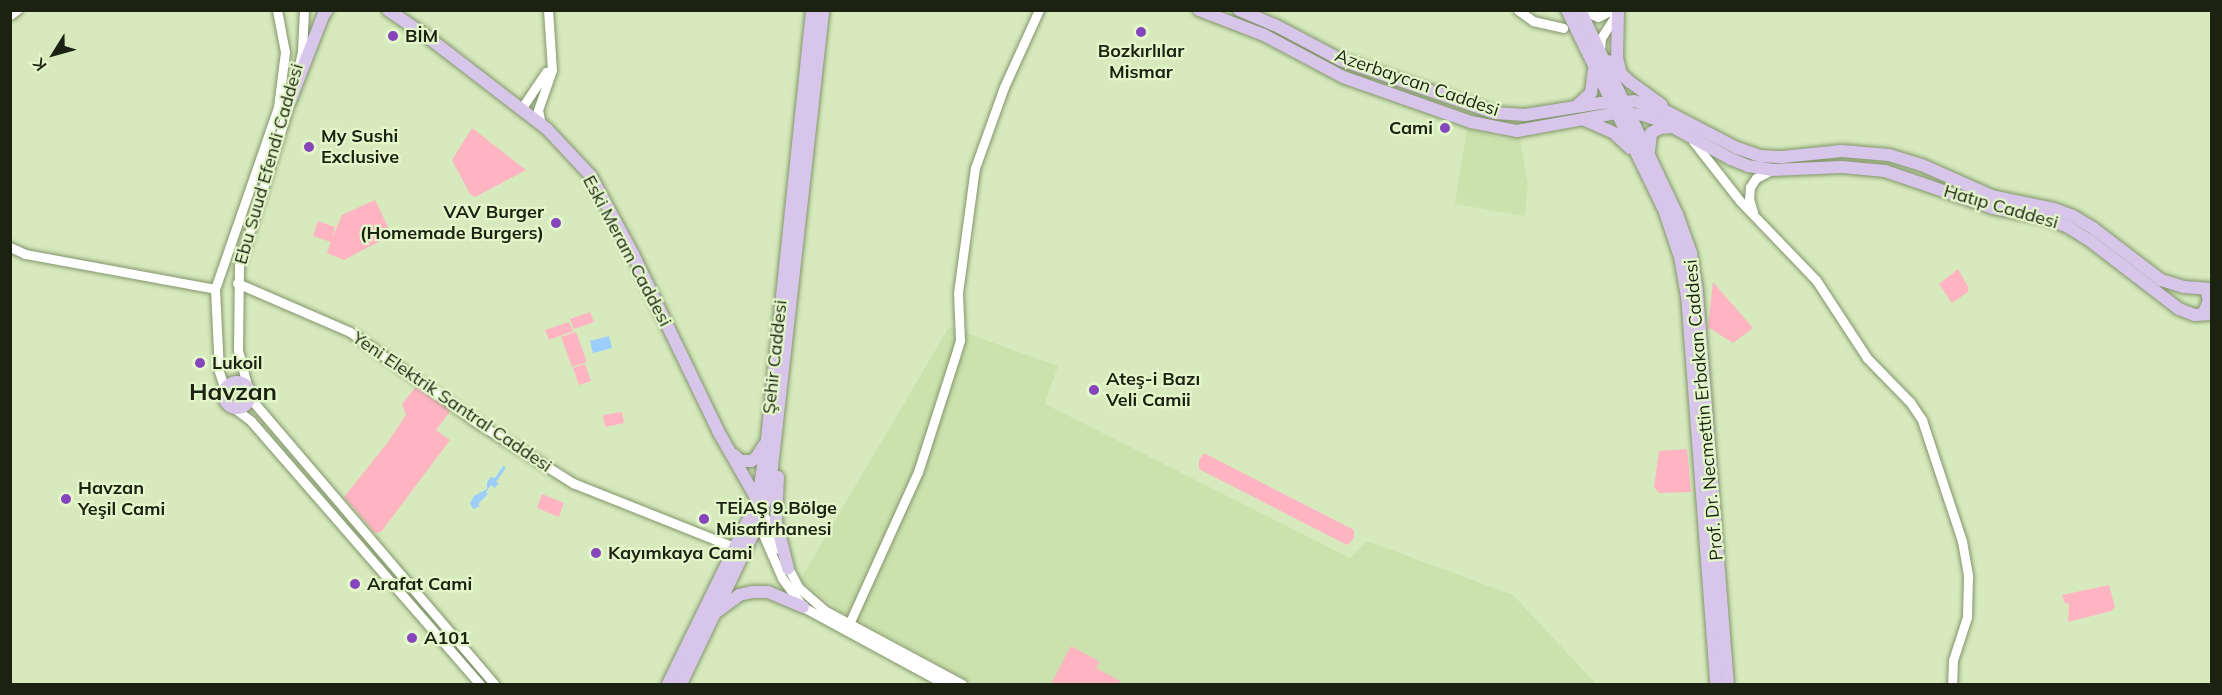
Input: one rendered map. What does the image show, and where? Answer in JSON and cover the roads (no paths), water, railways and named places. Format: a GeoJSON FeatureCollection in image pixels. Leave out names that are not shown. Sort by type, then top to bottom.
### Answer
{"type":"FeatureCollection","features":[{"type":"Feature","properties":{"kind":"main road"},"geometry":{"type":"LineString","coordinates":[[290,101],[327,10]]}},
{"type":"Feature","properties":{"kind":"main road","name":"Eski Meram Caddesi"},"geometry":{"type":"LineString","coordinates":[[388,10],[425,35],[541,125],[591,176],[633,254],[718,431],[725,452],[758,511]]}},
{"type":"Feature","properties":{"kind":"main road","name":"Şehir Caddesi"},"geometry":{"type":"LineString","coordinates":[[772,441],[812,10]]}},
{"type":"Feature","properties":{"kind":"main road","name":"Şehir Caddesi"},"geometry":{"type":"LineString","coordinates":[[681,684],[715,614],[758,511],[772,441],[823,10]]}},
{"type":"Feature","properties":{"kind":"main road","name":"Azerbaycan Caddesi"},"geometry":{"type":"LineString","coordinates":[[1199,10],[1264,35],[1343,77],[1472,122],[1517,131],[1581,119],[1621,107]]}},
{"type":"Feature","properties":{"kind":"main road","name":"Azerbaycan Caddesi"},"geometry":{"type":"LineString","coordinates":[[1239,10],[1275,25],[1350,64],[1496,113],[1525,115],[1570,109],[1652,105],[1678,125],[1734,154]]}},
{"type":"Feature","properties":{"kind":"main road"},"geometry":{"type":"LineString","coordinates":[[1567,10],[1596,56],[1622,75],[1678,125]]}},
{"type":"Feature","properties":{"kind":"main road"},"geometry":{"type":"LineString","coordinates":[[1570,109],[1581,104],[1592,92],[1595,78],[1596,56],[1580,10]]}},
{"type":"Feature","properties":{"kind":"main road"},"geometry":{"type":"LineString","coordinates":[[1616,11],[1617,58],[1622,75]]}},
{"type":"Feature","properties":{"kind":"main road","name":"Prof. Dr. Necmettin Erbakan Caddesi"},"geometry":{"type":"LineString","coordinates":[[1596,56],[1644,155],[1684,229],[1695,276],[1728,684]]}},
{"type":"Feature","properties":{"kind":"main road"},"geometry":{"type":"LineString","coordinates":[[1581,119],[1614,133],[1644,155],[1651,133],[1660,128],[1678,125]]}},
{"type":"Feature","properties":{"kind":"main road","name":"Azerbaycan Caddesi"},"geometry":{"type":"LineString","coordinates":[[1678,125],[1734,154]]}},
{"type":"Feature","properties":{"kind":"main road","name":"Hatıp Caddesi"},"geometry":{"type":"LineString","coordinates":[[1734,154],[1772,157],[1842,151],[1889,154],[1922,165],[1992,196],[2054,209],[2073,216],[2093,228],[2161,280],[2204,289]]}},
{"type":"Feature","properties":{"kind":"main road","name":"Hatıp Caddesi"},"geometry":{"type":"LineString","coordinates":[[1734,154],[1772,170],[1842,167],[1885,171],[1993,208],[2045,218],[2068,227],[2089,240],[2179,309],[2195,315],[2207,314]]}},
{"type":"Feature","properties":{"kind":"main road","name":"Prof. Dr. Necmettin Erbakan Caddesi"},"geometry":{"type":"LineString","coordinates":[[1644,155],[1673,234],[1685,285],[1716,684]]}},
{"type":"Feature","properties":{"kind":"main road"},"geometry":{"type":"LineString","coordinates":[[2179,309],[2185,295],[2204,289],[2210,302],[2207,314]]}},
{"type":"Feature","properties":{"kind":"main road"},"geometry":{"type":"LineString","coordinates":[[238,382],[249,394],[246,405],[234,408],[225,401],[225,390],[230,384],[238,382]]}},
{"type":"Feature","properties":{"kind":"main road","name":"Eski Meram Caddesi"},"geometry":{"type":"LineString","coordinates":[[718,431],[734,455],[758,511]]}},
{"type":"Feature","properties":{"kind":"main road"},"geometry":{"type":"LineString","coordinates":[[734,455],[745,461],[756,459],[772,441]]}},
{"type":"Feature","properties":{"kind":"main road"},"geometry":{"type":"LineString","coordinates":[[772,441],[776,521],[788,568]]}},
{"type":"Feature","properties":{"kind":"main road","name":"Şehir Caddesi"},"geometry":{"type":"LineString","coordinates":[[668,684],[734,547],[758,511]]}},
{"type":"Feature","properties":{"kind":"main road"},"geometry":{"type":"LineString","coordinates":[[715,614],[739,595],[752,591],[768,592],[803,607]]}},
{"type":"Feature","properties":{"kind":"street"},"geometry":{"type":"LineString","coordinates":[[10,15],[17,10]]}},
{"type":"Feature","properties":{"kind":"street","name":"Ebu Suud Efendi Caddesi"},"geometry":{"type":"LineString","coordinates":[[225,390],[219,371],[215,289],[278,107],[285,52],[277,10]]}},
{"type":"Feature","properties":{"kind":"street","name":"Ebu Suud Efendi Caddesi"},"geometry":{"type":"LineString","coordinates":[[304,10],[302,51],[290,101],[239,266],[238,350],[249,394],[494,684]]}},
{"type":"Feature","properties":{"kind":"street"},"geometry":{"type":"LineString","coordinates":[[521,109],[545,77],[548,66],[542,10]]}},
{"type":"Feature","properties":{"kind":"street"},"geometry":{"type":"LineString","coordinates":[[541,125],[538,110],[552,70],[548,10]]}},
{"type":"Feature","properties":{"kind":"street"},"geometry":{"type":"LineString","coordinates":[[849,624],[918,472],[954,360],[960,340],[958,293],[975,168],[1004,87],[1039,10]]}},
{"type":"Feature","properties":{"kind":"street"},"geometry":{"type":"LineString","coordinates":[[1518,10],[1533,21],[1563,28]]}},
{"type":"Feature","properties":{"kind":"street"},"geometry":{"type":"LineString","coordinates":[[1580,10],[1598,17],[1616,11]]}},
{"type":"Feature","properties":{"kind":"street"},"geometry":{"type":"LineString","coordinates":[[1596,56],[1601,38],[1616,11]]}},
{"type":"Feature","properties":{"kind":"street"},"geometry":{"type":"LineString","coordinates":[[1678,125],[1754,215],[1816,280],[1867,358],[1910,402],[1922,420],[1962,541],[1968,576],[1967,617],[1953,660],[1952,684]]}},
{"type":"Feature","properties":{"kind":"street"},"geometry":{"type":"LineString","coordinates":[[1754,215],[1749,199],[1750,187],[1756,178],[1772,170]]}},
{"type":"Feature","properties":{"kind":"street"},"geometry":{"type":"LineString","coordinates":[[10,247],[25,254],[215,289]]}},
{"type":"Feature","properties":{"kind":"street","name":"Yeni Elektrik Santral Caddesi"},"geometry":{"type":"LineString","coordinates":[[237,283],[358,337],[476,422],[573,483],[734,547]]}},
{"type":"Feature","properties":{"kind":"street"},"geometry":{"type":"LineString","coordinates":[[234,408],[251,422],[480,684]]}},
{"type":"Feature","properties":{"kind":"street","name":"Eski Meram Caddesi"},"geometry":{"type":"LineString","coordinates":[[758,511],[788,568],[807,597],[849,624],[962,684]]}},
{"type":"Feature","properties":{"kind":"street","name":"Eski Meram Caddesi"},"geometry":{"type":"LineString","coordinates":[[758,511],[782,578],[803,607],[945,684]]}},
{"type":"Feature","properties":{"kind":"water"},"geometry":{"type":"Polygon","coordinates":[[[609,336],[612,348],[593,353],[590,341],[609,336]]]}},
{"type":"Feature","properties":{"kind":"water"},"geometry":{"type":"Polygon","coordinates":[[[503,466],[506,468],[496,482],[499,483],[495,488],[491,485],[486,492],[488,494],[478,504],[480,506],[473,509],[470,503],[474,496],[487,489],[487,482],[491,477],[495,478],[503,466]]]}},
{"type":"Feature","properties":{"kind":"place","name":"Bozkırlılar Mismar"},"geometry":{"type":"Point","coordinates":[1141,32]}},
{"type":"Feature","properties":{"kind":"place","name":"BİM"},"geometry":{"type":"Point","coordinates":[393,36]}},
{"type":"Feature","properties":{"kind":"place","name":"Cami"},"geometry":{"type":"Point","coordinates":[1445,128]}},
{"type":"Feature","properties":{"kind":"place","name":"My Sushi Exclusive"},"geometry":{"type":"Point","coordinates":[309,147]}},
{"type":"Feature","properties":{"kind":"place","name":"VAV Burger (Homemade Burgers)"},"geometry":{"type":"Point","coordinates":[556,223]}},
{"type":"Feature","properties":{"kind":"place","name":"Lukoil"},"geometry":{"type":"Point","coordinates":[200,363]}},
{"type":"Feature","properties":{"kind":"place","name":"Ateş-i Bazı Veli Camii"},"geometry":{"type":"Point","coordinates":[1094,390]}},
{"type":"Feature","properties":{"kind":"place","name":"Havzan Yeşil Cami"},"geometry":{"type":"Point","coordinates":[66,499]}},
{"type":"Feature","properties":{"kind":"place","name":"TEİAŞ 9.Bölge Misafirhanesi"},"geometry":{"type":"Point","coordinates":[704,519]}},
{"type":"Feature","properties":{"kind":"place","name":"Kayımkaya Cami"},"geometry":{"type":"Point","coordinates":[596,553]}},
{"type":"Feature","properties":{"kind":"place","name":"Arafat Cami"},"geometry":{"type":"Point","coordinates":[355,584]}},
{"type":"Feature","properties":{"kind":"place","name":"A101"},"geometry":{"type":"Point","coordinates":[412,638]}},
{"type":"Feature","properties":{"kind":"district","name":"Havzan"},"geometry":{"type":"Point","coordinates":[233,392]}}]}
